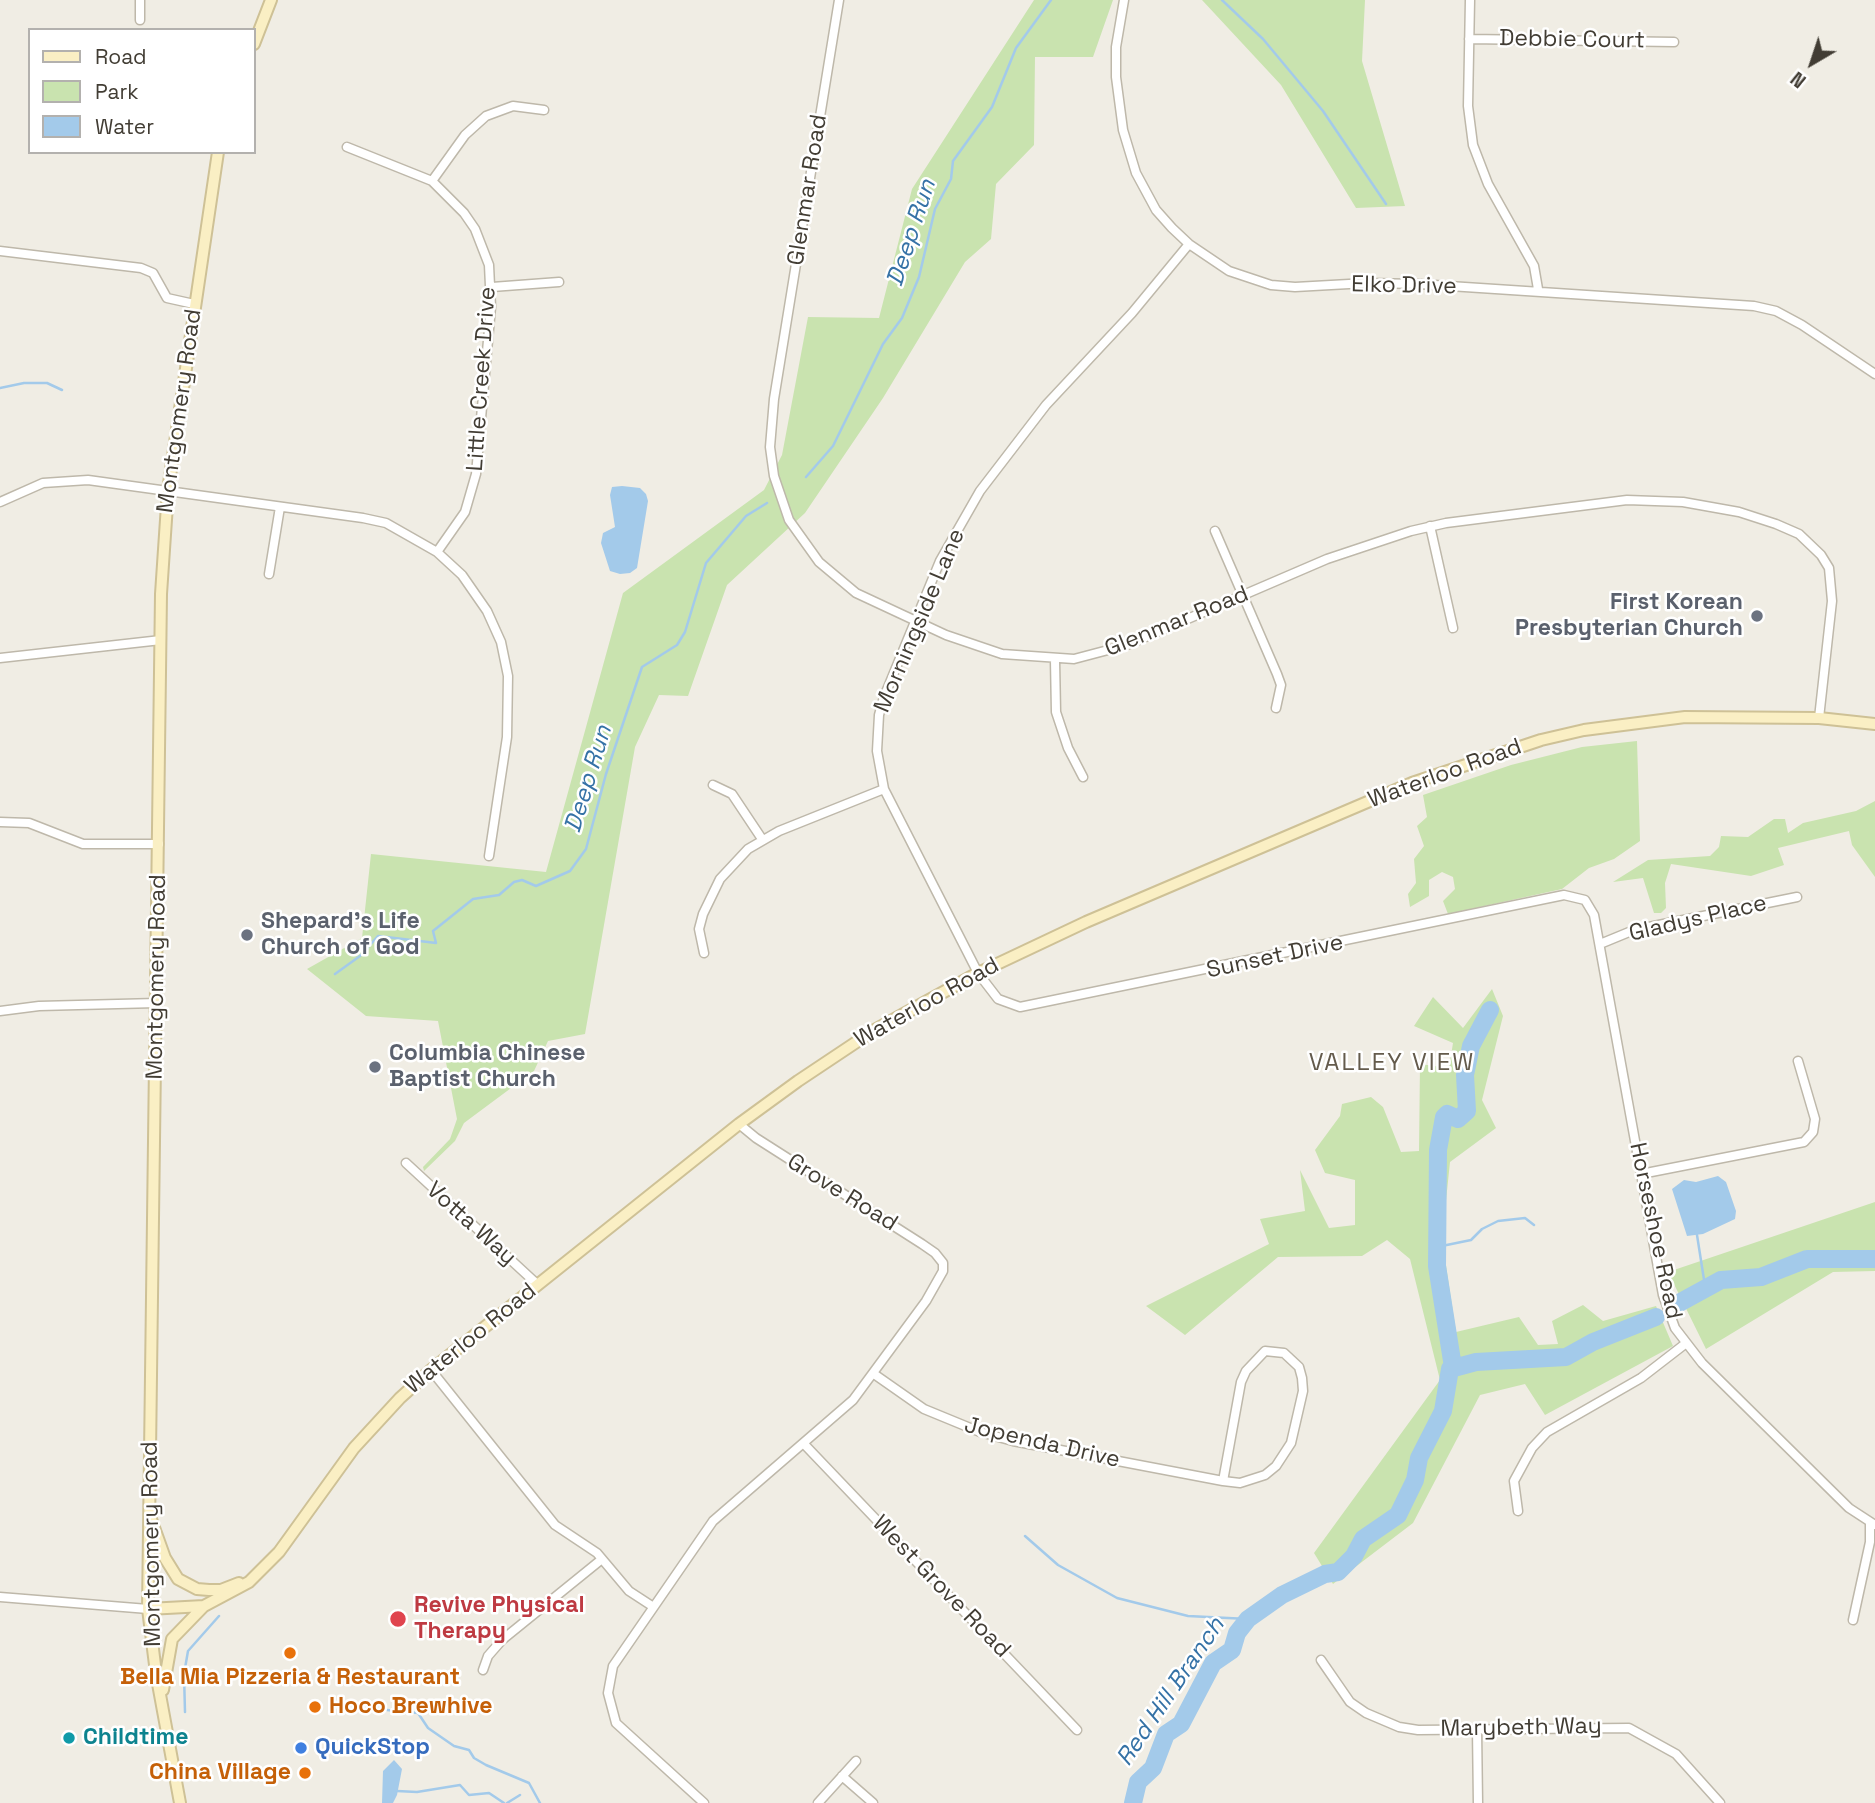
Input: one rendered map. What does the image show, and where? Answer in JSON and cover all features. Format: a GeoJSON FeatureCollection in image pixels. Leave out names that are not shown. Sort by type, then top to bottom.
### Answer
{"type":"FeatureCollection","features":[{"type":"Feature","properties":{"kind":"main road"},"geometry":{"type":"LineString","coordinates":[[256,39],[271,0]]}},
{"type":"Feature","properties":{"kind":"main road","name":"Montgomery Road"},"geometry":{"type":"LineString","coordinates":[[180,1803],[148,1609],[163,542],[194,304],[218,154]]}},
{"type":"Feature","properties":{"kind":"main road","name":"Waterloo Road"},"geometry":{"type":"LineString","coordinates":[[148,1609],[204,1606],[236,1591],[263,1570],[279,1552],[354,1448],[400,1398],[431,1370],[739,1124],[832,1057],[978,972],[1086,922],[1353,808],[1500,751],[1584,730],[1685,718],[1819,718],[1875,724]]}},
{"type":"Feature","properties":{"kind":"main road"},"geometry":{"type":"LineString","coordinates":[[149,1513],[170,1569],[188,1585],[221,1590],[263,1570]]}},
{"type":"Feature","properties":{"kind":"main road"},"geometry":{"type":"LineString","coordinates":[[162,1702],[172,1639],[204,1606]]}},
{"type":"Feature","properties":{"kind":"street"},"geometry":{"type":"LineString","coordinates":[[140,0],[140,20]]}},
{"type":"Feature","properties":{"kind":"street","name":"Glenmar Road"},"geometry":{"type":"LineString","coordinates":[[839,0],[774,399],[770,447],[774,476],[789,520],[819,562],[856,593],[915,621],[1002,654],[1055,660],[1107,653],[1327,559],[1430,526],[1627,500],[1739,512],[1799,534],[1821,555],[1829,568],[1832,601],[1819,718]]}},
{"type":"Feature","properties":{"kind":"street","name":"Elko Drive"},"geometry":{"type":"LineString","coordinates":[[1124,0],[1116,57],[1118,101],[1125,139],[1144,191],[1156,210],[1189,244],[1229,271],[1271,285],[1307,287],[1367,283],[1538,289],[1735,303],[1776,311],[1875,374]]}},
{"type":"Feature","properties":{"kind":"street"},"geometry":{"type":"LineString","coordinates":[[1470,0],[1468,106],[1476,155],[1488,184],[1534,266],[1538,289]]}},
{"type":"Feature","properties":{"kind":"street","name":"Debbie Court"},"geometry":{"type":"LineString","coordinates":[[1469,39],[1675,42]]}},
{"type":"Feature","properties":{"kind":"street"},"geometry":{"type":"LineString","coordinates":[[432,181],[464,135],[486,116],[513,106],[544,110]]}},
{"type":"Feature","properties":{"kind":"street","name":"Little Creek Drive"},"geometry":{"type":"LineString","coordinates":[[348,148],[432,181],[450,197],[475,229],[489,265],[492,287],[476,474],[465,512],[437,552]]}},
{"type":"Feature","properties":{"kind":"street","name":"Morningside Lane"},"geometry":{"type":"LineString","coordinates":[[978,972],[884,789],[877,751],[879,715],[915,621],[960,524],[1008,451],[1189,244]]}},
{"type":"Feature","properties":{"kind":"street"},"geometry":{"type":"LineString","coordinates":[[0,251],[141,268],[153,273],[167,298],[194,304]]}},
{"type":"Feature","properties":{"kind":"street"},"geometry":{"type":"LineString","coordinates":[[492,287],[559,282]]}},
{"type":"Feature","properties":{"kind":"street"},"geometry":{"type":"LineString","coordinates":[[0,502],[23,489],[65,480],[88,480],[386,523],[437,552],[462,575],[487,611],[501,642],[508,676],[507,737],[489,856]]}},
{"type":"Feature","properties":{"kind":"street"},"geometry":{"type":"LineString","coordinates":[[270,574],[280,507]]}},
{"type":"Feature","properties":{"kind":"street"},"geometry":{"type":"LineString","coordinates":[[1430,526],[1453,628]]}},
{"type":"Feature","properties":{"kind":"street"},"geometry":{"type":"LineString","coordinates":[[1215,531],[1281,685],[1276,708]]}},
{"type":"Feature","properties":{"kind":"street"},"geometry":{"type":"LineString","coordinates":[[0,658],[161,640]]}},
{"type":"Feature","properties":{"kind":"street"},"geometry":{"type":"LineString","coordinates":[[1055,660],[1056,712],[1068,748],[1083,776]]}},
{"type":"Feature","properties":{"kind":"street"},"geometry":{"type":"LineString","coordinates":[[713,785],[732,794],[762,839]]}},
{"type":"Feature","properties":{"kind":"street"},"geometry":{"type":"LineString","coordinates":[[704,953],[699,929],[711,896],[733,863],[762,839],[884,789]]}},
{"type":"Feature","properties":{"kind":"street"},"geometry":{"type":"LineString","coordinates":[[0,822],[29,824],[83,844],[159,844]]}},
{"type":"Feature","properties":{"kind":"street","name":"Sunset Drive"},"geometry":{"type":"LineString","coordinates":[[978,972],[998,999],[1020,1007],[1564,895],[1585,900]]}},
{"type":"Feature","properties":{"kind":"street","name":"Gladys Place"},"geometry":{"type":"LineString","coordinates":[[1600,944],[1634,930],[1797,897]]}},
{"type":"Feature","properties":{"kind":"street","name":"Horseshoe Road"},"geometry":{"type":"LineString","coordinates":[[1585,900],[1594,915],[1600,944],[1665,1303],[1685,1344],[1849,1507],[1872,1524]]}},
{"type":"Feature","properties":{"kind":"street"},"geometry":{"type":"LineString","coordinates":[[0,1011],[39,1006],[157,1003]]}},
{"type":"Feature","properties":{"kind":"street"},"geometry":{"type":"LineString","coordinates":[[1641,1174],[1804,1142],[1813,1132],[1815,1119],[1798,1062]]}},
{"type":"Feature","properties":{"kind":"street","name":"Grove Road"},"geometry":{"type":"LineString","coordinates":[[739,1124],[756,1138],[922,1244],[943,1263],[939,1281],[874,1374]]}},
{"type":"Feature","properties":{"kind":"street","name":"Votta Way"},"geometry":{"type":"LineString","coordinates":[[406,1163],[538,1284]]}},
{"type":"Feature","properties":{"kind":"street"},"geometry":{"type":"LineString","coordinates":[[1518,1511],[1514,1481],[1532,1448],[1547,1432],[1640,1378],[1685,1344]]}},
{"type":"Feature","properties":{"kind":"street","name":"Jopenda Drive"},"geometry":{"type":"LineString","coordinates":[[874,1374],[924,1409],[980,1432],[1223,1481],[1240,1483],[1265,1475],[1276,1466],[1291,1443],[1303,1391],[1302,1378],[1299,1367],[1284,1353],[1265,1351],[1246,1371],[1241,1382],[1223,1481]]}},
{"type":"Feature","properties":{"kind":"street"},"geometry":{"type":"LineString","coordinates":[[431,1370],[555,1525],[588,1546],[629,1591],[652,1606]]}},
{"type":"Feature","properties":{"kind":"street"},"geometry":{"type":"LineString","coordinates":[[704,1803],[616,1723],[608,1703],[613,1666],[713,1521],[835,1419],[874,1374]]}},
{"type":"Feature","properties":{"kind":"street","name":"West Grove Road"},"geometry":{"type":"LineString","coordinates":[[804,1444],[1077,1730]]}},
{"type":"Feature","properties":{"kind":"street"},"geometry":{"type":"LineString","coordinates":[[1853,1620],[1872,1524]]}},
{"type":"Feature","properties":{"kind":"street"},"geometry":{"type":"LineString","coordinates":[[483,1670],[488,1656],[502,1640],[602,1559]]}},
{"type":"Feature","properties":{"kind":"street"},"geometry":{"type":"LineString","coordinates":[[0,1597],[148,1609]]}},
{"type":"Feature","properties":{"kind":"street","name":"Marybeth Way"},"geometry":{"type":"LineString","coordinates":[[1321,1660],[1350,1702],[1382,1721],[1418,1730],[1629,1728],[1645,1734],[1676,1754],[1720,1803]]}},
{"type":"Feature","properties":{"kind":"street"},"geometry":{"type":"LineString","coordinates":[[1477,1729],[1478,1803]]}},
{"type":"Feature","properties":{"kind":"street"},"geometry":{"type":"LineString","coordinates":[[818,1803],[856,1761]]}},
{"type":"Feature","properties":{"kind":"street"},"geometry":{"type":"LineString","coordinates":[[842,1776],[873,1803]]}},
{"type":"Feature","properties":{"kind":"green space"},"geometry":{"type":"Polygon","coordinates":[[[1034,0],[1113,0],[1093,57],[1035,57],[1034,145],[996,184],[991,239],[965,262],[883,398],[805,513],[727,585],[688,696],[659,695],[635,747],[585,1034],[548,1041],[534,1071],[464,1123],[455,1141],[424,1171],[423,1167],[450,1139],[457,1119],[438,1021],[366,1016],[307,969],[362,938],[371,854],[546,872],[623,593],[764,490],[782,455],[808,317],[879,318],[912,189],[1034,0]]]}},
{"type":"Feature","properties":{"kind":"green space"},"geometry":{"type":"Polygon","coordinates":[[[1202,0],[1365,0],[1362,61],[1405,206],[1356,208],[1281,85],[1202,0]]]}},
{"type":"Feature","properties":{"kind":"green space"},"geometry":{"type":"Polygon","coordinates":[[[1637,741],[1640,841],[1614,859],[1589,868],[1562,889],[1448,914],[1443,901],[1455,889],[1453,877],[1442,872],[1429,880],[1429,896],[1410,907],[1408,894],[1416,883],[1414,859],[1424,846],[1417,826],[1427,817],[1423,795],[1511,765],[1582,747],[1637,741]]]}},
{"type":"Feature","properties":{"kind":"green space"},"geometry":{"type":"Polygon","coordinates":[[[1875,801],[1875,877],[1852,845],[1849,831],[1778,848],[1784,865],[1751,876],[1671,864],[1665,883],[1666,908],[1661,913],[1654,913],[1643,878],[1613,882],[1648,860],[1710,856],[1719,847],[1721,836],[1748,837],[1774,819],[1785,819],[1788,833],[1803,823],[1856,811],[1875,801]]]}},
{"type":"Feature","properties":{"kind":"green space"},"geometry":{"type":"Polygon","coordinates":[[[1492,989],[1503,1016],[1482,1100],[1496,1128],[1450,1162],[1442,1239],[1456,1332],[1519,1317],[1538,1345],[1558,1344],[1552,1321],[1583,1305],[1603,1321],[1656,1306],[1673,1346],[1545,1415],[1525,1384],[1480,1395],[1413,1523],[1333,1584],[1314,1553],[1440,1380],[1410,1259],[1387,1240],[1362,1256],[1278,1257],[1185,1335],[1146,1306],[1269,1244],[1260,1219],[1305,1211],[1300,1170],[1329,1228],[1355,1225],[1355,1180],[1325,1173],[1315,1150],[1340,1116],[1342,1104],[1371,1097],[1383,1107],[1401,1152],[1419,1151],[1420,1064],[1449,1068],[1453,1043],[1414,1026],[1433,997],[1463,1028],[1492,989]]]}},
{"type":"Feature","properties":{"kind":"green space"},"geometry":{"type":"Polygon","coordinates":[[[1875,1202],[1875,1271],[1833,1272],[1706,1349],[1668,1272],[1875,1202]]]}},
{"type":"Feature","properties":{"kind":"water"},"geometry":{"type":"Polygon","coordinates":[[[612,487],[640,488],[648,501],[637,568],[630,573],[620,574],[610,571],[601,543],[603,533],[615,527],[610,495],[612,487]]]}},
{"type":"Feature","properties":{"kind":"water"},"geometry":{"type":"Polygon","coordinates":[[[1718,1176],[1726,1182],[1736,1211],[1735,1219],[1703,1234],[1687,1236],[1672,1189],[1684,1180],[1696,1182],[1718,1176]]]}},
{"type":"Feature","properties":{"kind":"water"},"geometry":{"type":"Polygon","coordinates":[[[394,1760],[402,1769],[397,1795],[393,1803],[382,1803],[383,1771],[394,1760]]]}},
{"type":"Feature","properties":{"kind":"waterway","name":"Deep Run"},"geometry":{"type":"LineString","coordinates":[[806,477],[833,446],[883,344],[902,318],[919,277],[935,209],[951,179],[953,161],[992,107],[1016,48],[1051,0]]}},
{"type":"Feature","properties":{"kind":"waterway"},"geometry":{"type":"LineString","coordinates":[[1222,0],[1263,39],[1323,111],[1386,204]]}},
{"type":"Feature","properties":{"kind":"waterway"},"geometry":{"type":"LineString","coordinates":[[0,388],[24,383],[47,383],[62,390]]}},
{"type":"Feature","properties":{"kind":"waterway","name":"Deep Run"},"geometry":{"type":"LineString","coordinates":[[335,974],[360,956],[378,936],[436,943],[433,931],[473,899],[499,895],[514,882],[522,880],[536,886],[570,871],[586,849],[606,774],[642,667],[677,645],[685,632],[706,563],[746,516],[767,503]]}},
{"type":"Feature","properties":{"kind":"waterway"},"geometry":{"type":"LineString","coordinates":[[1453,1367],[1437,1266],[1438,1150],[1444,1117],[1447,1114],[1458,1119],[1467,1111],[1465,1075],[1471,1046],[1490,1010]]}},
{"type":"Feature","properties":{"kind":"waterway"},"geometry":{"type":"LineString","coordinates":[[1437,1247],[1471,1240],[1482,1229],[1498,1221],[1525,1218],[1534,1225]]}},
{"type":"Feature","properties":{"kind":"waterway"},"geometry":{"type":"LineString","coordinates":[[1697,1235],[1705,1286]]}},
{"type":"Feature","properties":{"kind":"waterway","name":"Red Hill Branch"},"geometry":{"type":"LineString","coordinates":[[1679,1303],[1721,1280],[1761,1277],[1807,1259],[1875,1259]]}},
{"type":"Feature","properties":{"kind":"waterway","name":"Red Hill Branch"},"geometry":{"type":"LineString","coordinates":[[1133,1803],[1138,1782],[1153,1768],[1166,1734],[1181,1724],[1213,1663],[1232,1650],[1237,1633],[1248,1619],[1282,1595],[1325,1574],[1338,1572],[1354,1556],[1363,1539],[1398,1515],[1415,1480],[1419,1458],[1443,1411],[1450,1369],[1476,1362],[1566,1357],[1593,1342],[1656,1317]]}},
{"type":"Feature","properties":{"kind":"waterway"},"geometry":{"type":"LineString","coordinates":[[1025,1536],[1058,1565],[1117,1598],[1188,1616],[1248,1619]]}},
{"type":"Feature","properties":{"kind":"waterway"},"geometry":{"type":"LineString","coordinates":[[185,1712],[184,1674],[188,1651],[219,1616]]}},
{"type":"Feature","properties":{"kind":"waterway"},"geometry":{"type":"LineString","coordinates":[[387,1710],[418,1713],[428,1728],[454,1746],[469,1750],[474,1758],[486,1765],[529,1783],[540,1803]]}},
{"type":"Feature","properties":{"kind":"waterway"},"geometry":{"type":"LineString","coordinates":[[397,1791],[417,1792],[460,1785],[469,1795],[489,1793],[504,1803]]}},
{"type":"Feature","properties":{"kind":"waterway"},"geometry":{"type":"LineString","coordinates":[[507,1803],[520,1795]]}},
{"type":"Feature","properties":{"kind":"place","name":"First Korean Presbyterian Church"},"geometry":{"type":"Point","coordinates":[1757,616]}},
{"type":"Feature","properties":{"kind":"place","name":"Shepard's Life Church of God"},"geometry":{"type":"Point","coordinates":[247,935]}},
{"type":"Feature","properties":{"kind":"place","name":"Columbia Chinese Baptist Church"},"geometry":{"type":"Point","coordinates":[375,1067]}},
{"type":"Feature","properties":{"kind":"place","name":"Revive Physical Therapy"},"geometry":{"type":"Point","coordinates":[398,1619]}},
{"type":"Feature","properties":{"kind":"place","name":"Bella Mia Pizzeria & Restaurant"},"geometry":{"type":"Point","coordinates":[290,1653]}},
{"type":"Feature","properties":{"kind":"place","name":"Hoco Brewhive"},"geometry":{"type":"Point","coordinates":[315,1707]}},
{"type":"Feature","properties":{"kind":"place","name":"Childtime"},"geometry":{"type":"Point","coordinates":[69,1738]}},
{"type":"Feature","properties":{"kind":"place","name":"QuickStop"},"geometry":{"type":"Point","coordinates":[301,1748]}},
{"type":"Feature","properties":{"kind":"place","name":"China Village"},"geometry":{"type":"Point","coordinates":[305,1773]}},
{"type":"Feature","properties":{"kind":"district","name":"VALLEY VIEW"},"geometry":{"type":"Point","coordinates":[1392,1063]}}]}
